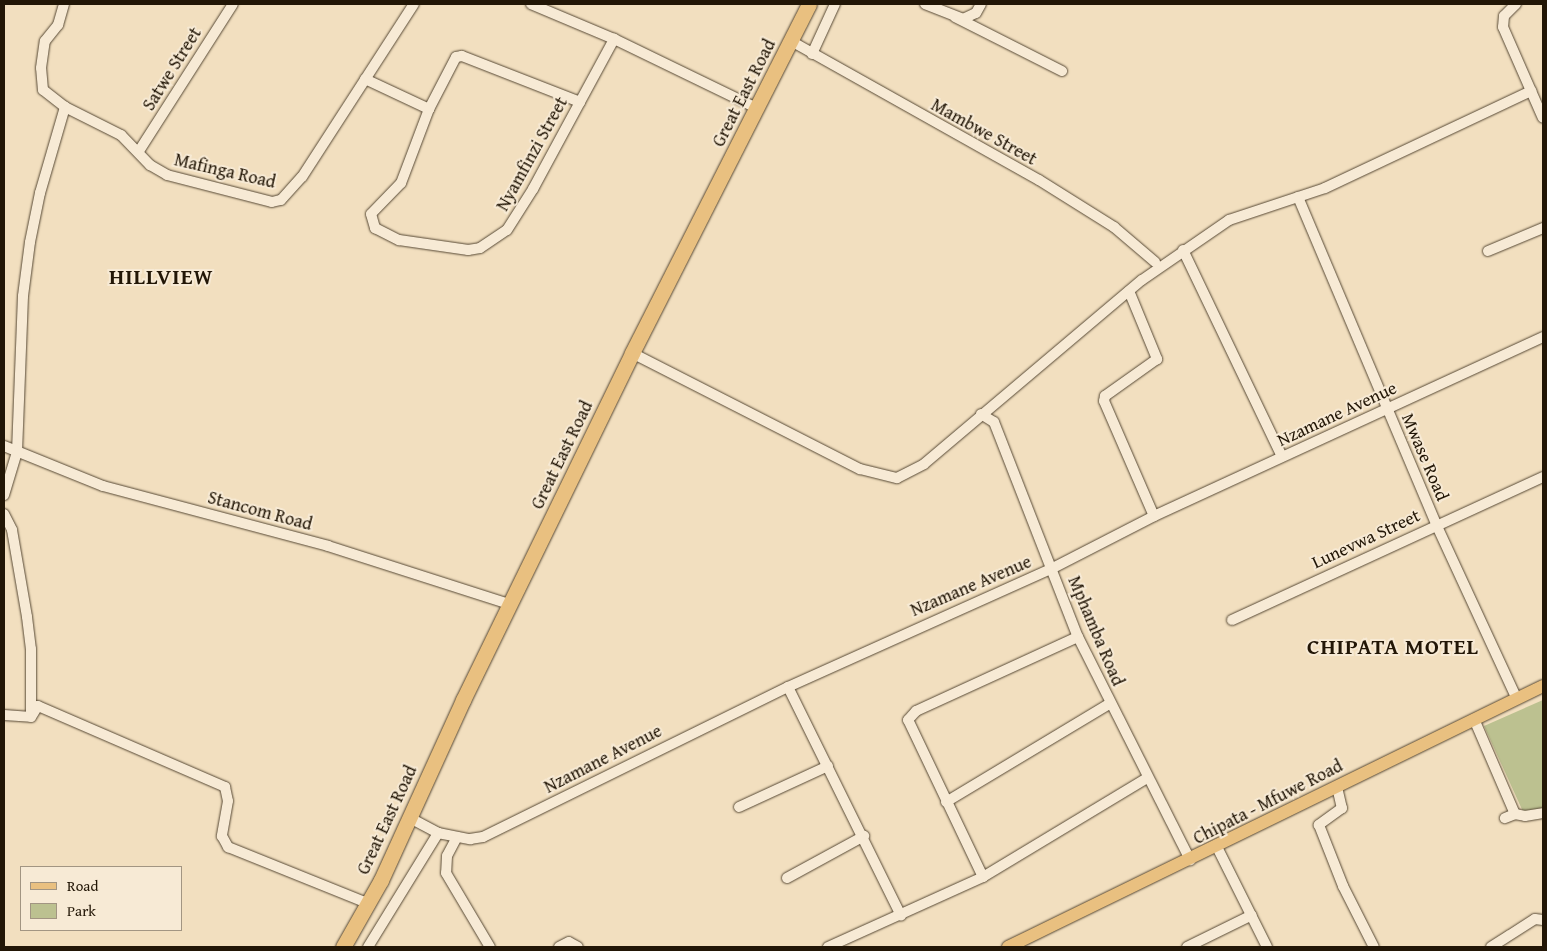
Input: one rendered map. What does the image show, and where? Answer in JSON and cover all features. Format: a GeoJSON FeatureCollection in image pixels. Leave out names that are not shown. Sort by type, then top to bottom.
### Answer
{"type":"FeatureCollection","features":[{"type":"Feature","properties":{"kind":"highway","name":"Great East Road"},"geometry":{"type":"LineString","coordinates":[[343,947],[410,818],[509,604],[632,353],[809,4]]}},
{"type":"Feature","properties":{"kind":"highway","name":"Great East Road"},"geometry":{"type":"LineString","coordinates":[[347,947],[356,925]]}},
{"type":"Feature","properties":{"kind":"main road","name":"Chipata - Mfuwe Road"},"geometry":{"type":"LineString","coordinates":[[1008,947],[1217,847],[1543,686]]}},
{"type":"Feature","properties":{"kind":"street","name":"Mafinga Road"},"geometry":{"type":"LineString","coordinates":[[64,4],[58,24],[45,41],[41,68],[43,90],[65,107],[121,135],[139,151],[150,165],[167,175],[272,202],[281,200],[302,177],[414,4]]}},
{"type":"Feature","properties":{"kind":"street","name":"Satwe Street"},"geometry":{"type":"LineString","coordinates":[[139,151],[233,4]]}},
{"type":"Feature","properties":{"kind":"street"},"geometry":{"type":"LineString","coordinates":[[531,4],[614,39],[757,108]]}},
{"type":"Feature","properties":{"kind":"street"},"geometry":{"type":"LineString","coordinates":[[812,54],[835,4]]}},
{"type":"Feature","properties":{"kind":"street"},"geometry":{"type":"LineString","coordinates":[[924,4],[1062,71]]}},
{"type":"Feature","properties":{"kind":"street"},"geometry":{"type":"LineString","coordinates":[[955,18],[970,18],[981,4]]}},
{"type":"Feature","properties":{"kind":"street"},"geometry":{"type":"LineString","coordinates":[[1516,4],[1504,16],[1502,27],[1543,118]]}},
{"type":"Feature","properties":{"kind":"street","name":"Nyamfinzi Street"},"geometry":{"type":"LineString","coordinates":[[429,109],[401,183],[371,214],[375,228],[386,236],[468,250],[480,248],[507,230],[614,39]]}},
{"type":"Feature","properties":{"kind":"street","name":"Mambwe Street"},"geometry":{"type":"LineString","coordinates":[[791,41],[1039,180],[1114,227],[1155,262]]}},
{"type":"Feature","properties":{"kind":"street"},"geometry":{"type":"LineString","coordinates":[[365,79],[429,109],[451,61],[462,56],[580,102]]}},
{"type":"Feature","properties":{"kind":"street"},"geometry":{"type":"LineString","coordinates":[[632,353],[860,469],[881,477],[897,478],[908,475],[1129,291],[1183,250],[1229,220],[1298,197],[1384,162],[1531,91]]}},
{"type":"Feature","properties":{"kind":"street"},"geometry":{"type":"LineString","coordinates":[[4,495],[17,452],[23,296],[30,242],[40,193],[65,107]]}},
{"type":"Feature","properties":{"kind":"street","name":"Mwase Road"},"geometry":{"type":"LineString","coordinates":[[1298,197],[1436,524],[1517,699]]}},
{"type":"Feature","properties":{"kind":"street"},"geometry":{"type":"LineString","coordinates":[[1488,251],[1543,228]]}},
{"type":"Feature","properties":{"kind":"street"},"geometry":{"type":"LineString","coordinates":[[1183,250],[1282,456]]}},
{"type":"Feature","properties":{"kind":"street"},"geometry":{"type":"LineString","coordinates":[[1129,291],[1157,359],[1105,396],[1104,401],[1154,516]]}},
{"type":"Feature","properties":{"kind":"street","name":"Nzamane Avenue"},"geometry":{"type":"LineString","coordinates":[[410,818],[438,833],[456,837],[483,837],[788,687],[1052,569],[1154,516],[1386,408],[1461,378],[1543,337]]}},
{"type":"Feature","properties":{"kind":"street","name":"Mphamba Road"},"geometry":{"type":"LineString","coordinates":[[981,414],[994,422],[1078,637],[1109,704],[1190,860]]}},
{"type":"Feature","properties":{"kind":"street","name":"Stancom Road"},"geometry":{"type":"LineString","coordinates":[[4,446],[103,486],[328,546],[509,604]]}},
{"type":"Feature","properties":{"kind":"street","name":"Lunevwa Street"},"geometry":{"type":"LineString","coordinates":[[1232,620],[1436,524],[1543,477]]}},
{"type":"Feature","properties":{"kind":"street"},"geometry":{"type":"LineString","coordinates":[[4,514],[12,530],[27,617],[31,649],[31,717]]}},
{"type":"Feature","properties":{"kind":"street"},"geometry":{"type":"LineString","coordinates":[[983,877],[908,720],[912,714],[1078,637]]}},
{"type":"Feature","properties":{"kind":"street"},"geometry":{"type":"LineString","coordinates":[[788,687],[864,836],[901,916]]}},
{"type":"Feature","properties":{"kind":"street"},"geometry":{"type":"LineString","coordinates":[[946,802],[1109,704]]}},
{"type":"Feature","properties":{"kind":"street"},"geometry":{"type":"LineString","coordinates":[[31,717],[38,706],[225,787],[228,800],[222,836],[228,847],[367,904]]}},
{"type":"Feature","properties":{"kind":"street"},"geometry":{"type":"LineString","coordinates":[[4,715],[31,717]]}},
{"type":"Feature","properties":{"kind":"street"},"geometry":{"type":"LineString","coordinates":[[1474,719],[1510,816],[1543,813]]}},
{"type":"Feature","properties":{"kind":"street"},"geometry":{"type":"LineString","coordinates":[[739,807],[828,766]]}},
{"type":"Feature","properties":{"kind":"street"},"geometry":{"type":"LineString","coordinates":[[828,947],[901,916],[983,877],[1147,778]]}},
{"type":"Feature","properties":{"kind":"street"},"geometry":{"type":"LineString","coordinates":[[1337,787],[1342,808],[1319,825],[1343,886],[1374,947]]}},
{"type":"Feature","properties":{"kind":"street"},"geometry":{"type":"LineString","coordinates":[[368,947],[438,833]]}},
{"type":"Feature","properties":{"kind":"street"},"geometry":{"type":"LineString","coordinates":[[787,878],[864,836]]}},
{"type":"Feature","properties":{"kind":"street"},"geometry":{"type":"LineString","coordinates":[[456,837],[447,856],[446,874],[490,947]]}},
{"type":"Feature","properties":{"kind":"street"},"geometry":{"type":"LineString","coordinates":[[1217,847],[1267,947]]}},
{"type":"Feature","properties":{"kind":"street"},"geometry":{"type":"LineString","coordinates":[[1187,947],[1252,915]]}},
{"type":"Feature","properties":{"kind":"street"},"geometry":{"type":"LineString","coordinates":[[1491,947],[1535,918],[1543,920]]}},
{"type":"Feature","properties":{"kind":"street"},"geometry":{"type":"LineString","coordinates":[[559,947],[569,942],[578,947]]}},
{"type":"Feature","properties":{"kind":"green space"},"geometry":{"type":"Polygon","coordinates":[[[1543,700],[1543,809],[1525,816],[1484,726],[1543,700]]]}},
{"type":"Feature","properties":{"kind":"district","name":"HILLVIEW"},"geometry":{"type":"Point","coordinates":[161,277]}},
{"type":"Feature","properties":{"kind":"district","name":"CHIPATA MOTEL"},"geometry":{"type":"Point","coordinates":[1393,647]}}]}
